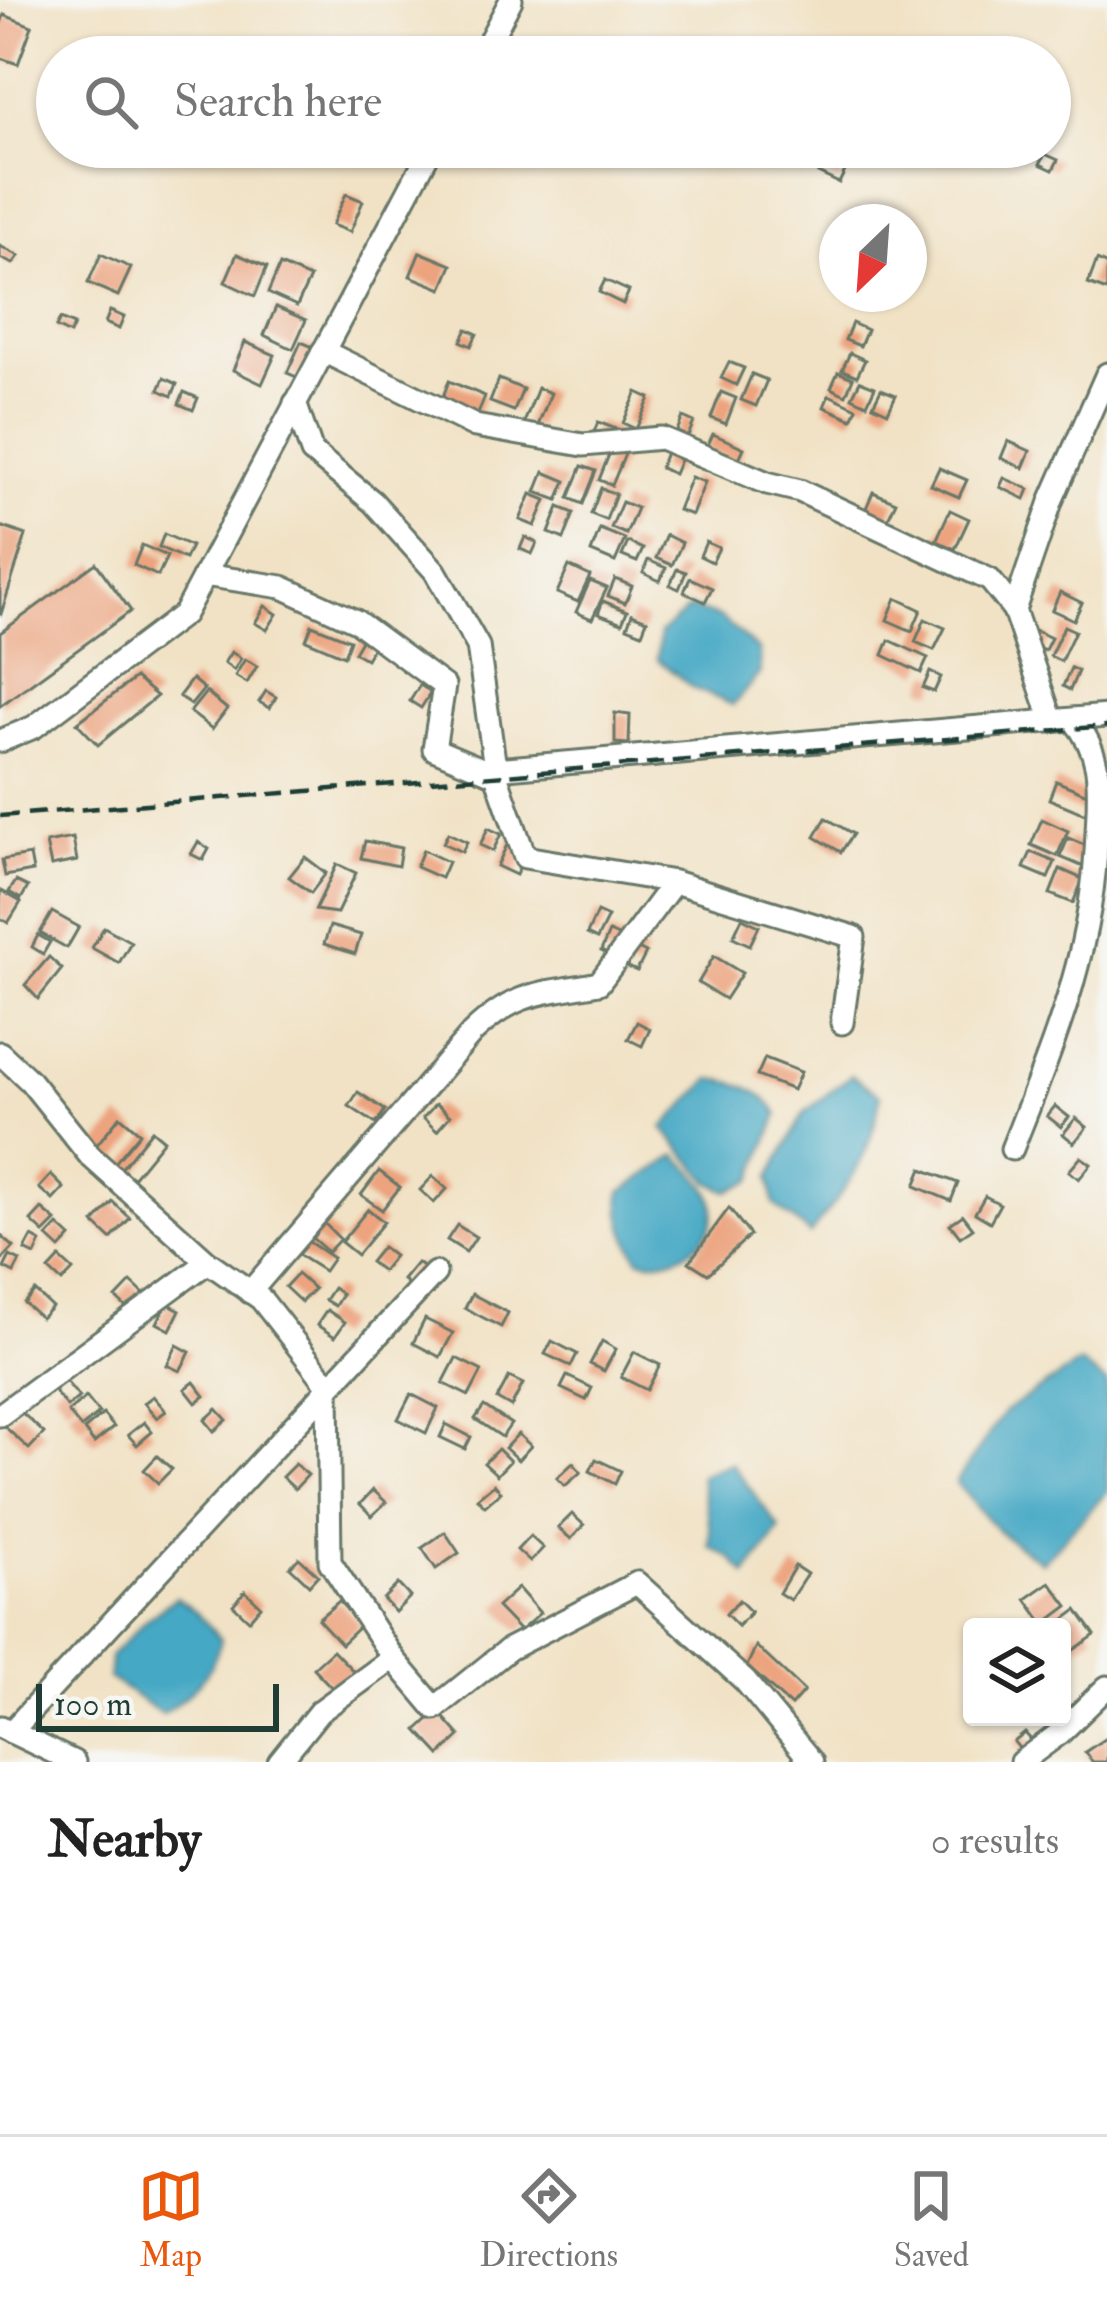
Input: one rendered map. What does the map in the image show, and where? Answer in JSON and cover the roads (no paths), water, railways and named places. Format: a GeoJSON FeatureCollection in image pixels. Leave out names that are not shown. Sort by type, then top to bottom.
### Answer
{"type":"FeatureCollection","features":[{"type":"Feature","properties":{"kind":"street"},"geometry":{"type":"LineString","coordinates":[[492,36],[511,0]]}},
{"type":"Feature","properties":{"kind":"street"},"geometry":{"type":"LineString","coordinates":[[0,741],[34,727],[184,614],[421,168]]}},
{"type":"Feature","properties":{"kind":"street"},"geometry":{"type":"LineString","coordinates":[[323,350],[475,426],[583,446],[662,438],[692,448],[767,483],[800,491],[990,580],[1014,610],[1062,720],[1100,768],[1095,893],[1068,1009],[1012,1149]]}},
{"type":"Feature","properties":{"kind":"street"},"geometry":{"type":"LineString","coordinates":[[1014,610],[1052,499],[1107,374]]}},
{"type":"Feature","properties":{"kind":"street"},"geometry":{"type":"LineString","coordinates":[[295,404],[312,452],[373,502],[435,571],[478,646],[496,772],[524,857],[674,882],[854,938],[842,1024]]}},
{"type":"Feature","properties":{"kind":"street"},"geometry":{"type":"LineString","coordinates":[[204,575],[282,586],[356,621],[444,686],[434,749],[496,772],[1107,716]]}},
{"type":"Feature","properties":{"kind":"street"},"geometry":{"type":"LineString","coordinates":[[250,1292],[472,1033],[499,1007],[520,998],[599,983],[674,882]]}},
{"type":"Feature","properties":{"kind":"street"},"geometry":{"type":"LineString","coordinates":[[0,1054],[30,1082],[90,1156],[208,1262],[261,1299],[328,1385],[330,1562],[393,1658],[435,1708],[509,1649],[637,1583],[745,1681],[812,1762]]}},
{"type":"Feature","properties":{"kind":"street"},"geometry":{"type":"LineString","coordinates":[[0,1415],[208,1262]]}},
{"type":"Feature","properties":{"kind":"street"},"geometry":{"type":"LineString","coordinates":[[74,1762],[5,1729],[435,1273]]}},
{"type":"Feature","properties":{"kind":"street"},"geometry":{"type":"LineString","coordinates":[[279,1762],[319,1712],[393,1658]]}},
{"type":"Feature","properties":{"kind":"street"},"geometry":{"type":"LineString","coordinates":[[1021,1762],[1060,1733],[1107,1687]]}},
{"type":"Feature","properties":{"kind":"water"},"geometry":{"type":"Polygon","coordinates":[[[690,608],[721,618],[759,651],[760,673],[733,705],[693,688],[657,659],[660,633],[690,608]]]}},
{"type":"Feature","properties":{"kind":"water"},"geometry":{"type":"Polygon","coordinates":[[[851,1075],[880,1095],[871,1137],[856,1170],[810,1234],[774,1204],[770,1177],[804,1113],[851,1075]]]}},
{"type":"Feature","properties":{"kind":"water"},"geometry":{"type":"Polygon","coordinates":[[[711,1079],[750,1089],[778,1115],[752,1181],[728,1191],[711,1183],[663,1128],[711,1079]]]}},
{"type":"Feature","properties":{"kind":"water"},"geometry":{"type":"Polygon","coordinates":[[[677,1155],[710,1193],[712,1222],[707,1234],[687,1252],[662,1260],[638,1258],[624,1226],[621,1192],[677,1155]]]}},
{"type":"Feature","properties":{"kind":"water"},"geometry":{"type":"Polygon","coordinates":[[[1080,1363],[1107,1384],[1107,1492],[1042,1562],[1000,1533],[956,1483],[1004,1412],[1080,1363]]]}},
{"type":"Feature","properties":{"kind":"water"},"geometry":{"type":"Polygon","coordinates":[[[731,1463],[780,1529],[746,1575],[731,1558],[709,1546],[700,1475],[731,1463]]]}},
{"type":"Feature","properties":{"kind":"water"},"geometry":{"type":"Polygon","coordinates":[[[176,1597],[197,1612],[221,1640],[199,1682],[162,1714],[109,1678],[110,1657],[176,1597]]]}},
{"type":"Feature","properties":{"kind":"railway"},"geometry":{"type":"LineString","coordinates":[[0,816],[1107,726]]}}]}
